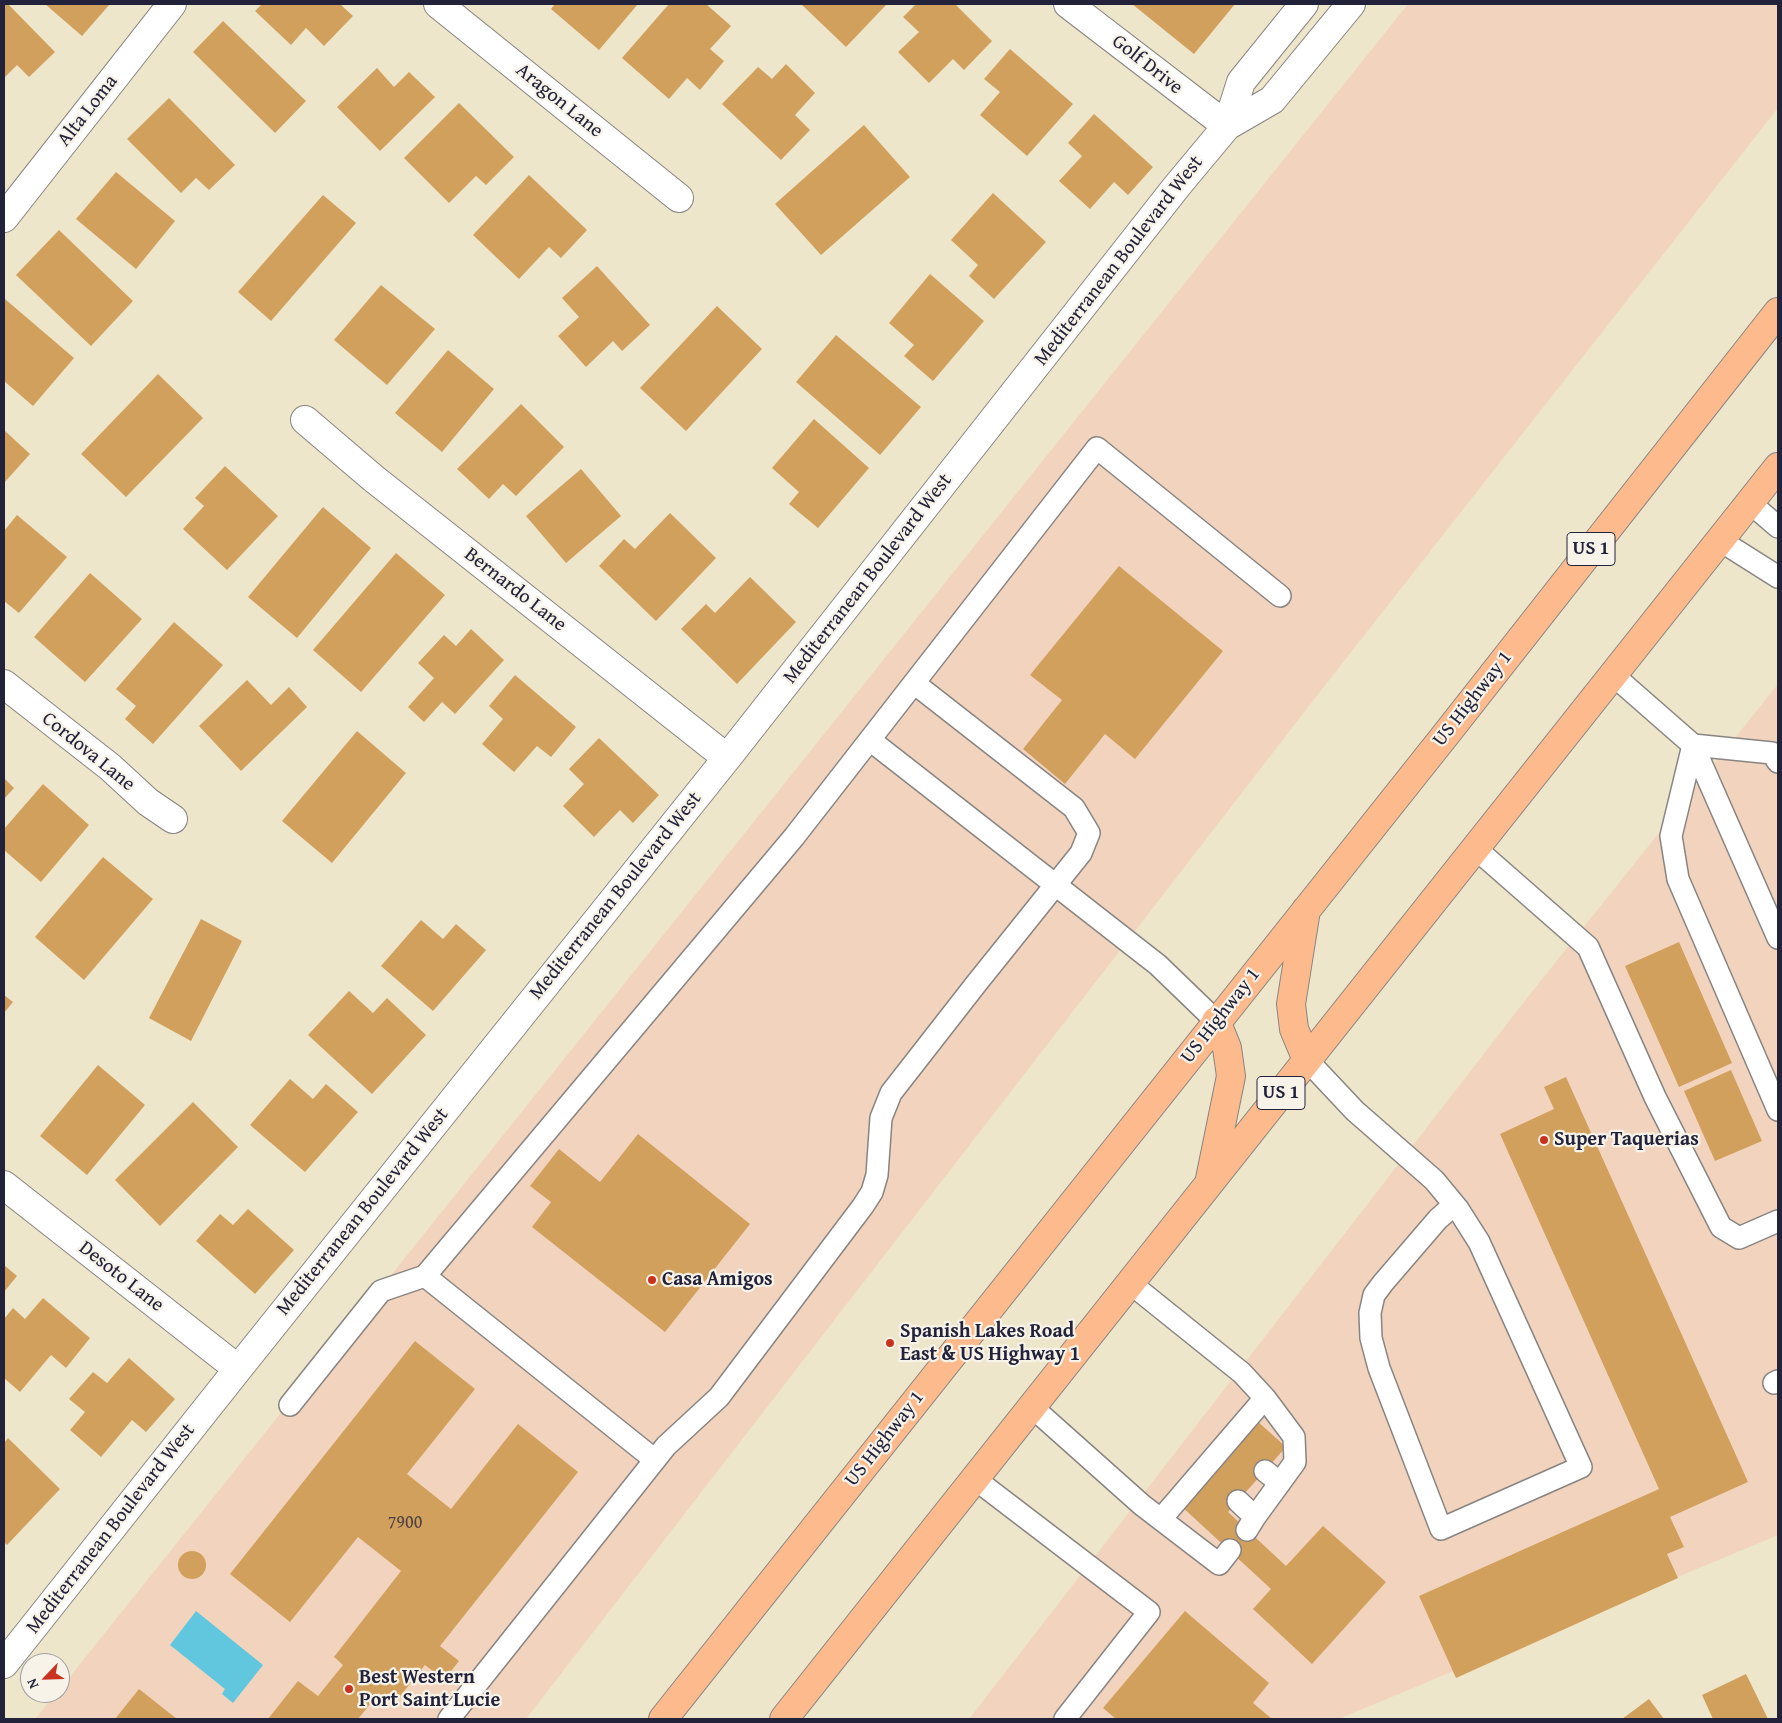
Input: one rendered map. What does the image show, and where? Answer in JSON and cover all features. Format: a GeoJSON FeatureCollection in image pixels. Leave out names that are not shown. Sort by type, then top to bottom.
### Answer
{"type":"FeatureCollection","features":[{"type":"Feature","properties":{"kind":"main road","name":"US Highway 1"},"geometry":{"type":"LineString","coordinates":[[663,1719],[1453,725],[1778,312]]}},
{"type":"Feature","properties":{"kind":"main road","name":"US 1"},"geometry":{"type":"LineString","coordinates":[[784,1719],[1778,467]]}},
{"type":"Feature","properties":{"kind":"main road"},"geometry":{"type":"LineString","coordinates":[[1306,908],[1291,1004],[1294,1029],[1307,1060]]}},
{"type":"Feature","properties":{"kind":"main road"},"geometry":{"type":"LineString","coordinates":[[1209,1183],[1231,1076],[1227,1048],[1216,1022]]}},
{"type":"Feature","properties":{"kind":"street","name":"Alta Loma"},"geometry":{"type":"LineString","coordinates":[[4,218],[172,4]]}},
{"type":"Feature","properties":{"kind":"street","name":"Aragon Lane"},"geometry":{"type":"LineString","coordinates":[[438,4],[679,198]]}},
{"type":"Feature","properties":{"kind":"street","name":"Golf Drive"},"geometry":{"type":"LineString","coordinates":[[1068,4],[1226,126]]}},
{"type":"Feature","properties":{"kind":"street","name":"Mediterranean Boulevard West"},"geometry":{"type":"LineString","coordinates":[[4,1664],[727,758],[1226,126],[1241,82],[1304,4]]}},
{"type":"Feature","properties":{"kind":"street","name":"Mediterranean Boulevard West"},"geometry":{"type":"LineString","coordinates":[[1226,126],[1272,100],[1351,4]]}},
{"type":"Feature","properties":{"kind":"street","name":"Bernardo Lane"},"geometry":{"type":"LineString","coordinates":[[305,420],[373,478],[727,758]]}},
{"type":"Feature","properties":{"kind":"street","name":"Cordova Lane"},"geometry":{"type":"LineString","coordinates":[[4,684],[110,767],[148,802],[173,819]]}},
{"type":"Feature","properties":{"kind":"street","name":"Desoto Lane"},"geometry":{"type":"LineString","coordinates":[[4,1185],[238,1369]]}},
{"type":"Feature","properties":{"kind":"lane"},"geometry":{"type":"LineString","coordinates":[[290,1405],[381,1291],[425,1276],[794,837],[1096,448],[1280,596]]}},
{"type":"Feature","properties":{"kind":"lane"},"geometry":{"type":"LineString","coordinates":[[1750,503],[1778,527]]}},
{"type":"Feature","properties":{"kind":"lane"},"geometry":{"type":"LineString","coordinates":[[1721,540],[1778,577]]}},
{"type":"Feature","properties":{"kind":"lane"},"geometry":{"type":"LineString","coordinates":[[1613,675],[1693,745],[1778,938]]}},
{"type":"Feature","properties":{"kind":"lane"},"geometry":{"type":"LineString","coordinates":[[449,1719],[666,1446],[719,1397],[863,1206],[872,1192],[877,1175],[881,1118],[891,1093],[1081,852],[1089,833],[1074,808],[914,683]]}},
{"type":"Feature","properties":{"kind":"lane"},"geometry":{"type":"LineString","coordinates":[[870,740],[1158,965],[1216,1022]]}},
{"type":"Feature","properties":{"kind":"lane"},"geometry":{"type":"LineString","coordinates":[[1693,745],[1772,753],[1778,762]]}},
{"type":"Feature","properties":{"kind":"lane"},"geometry":{"type":"LineString","coordinates":[[1693,745],[1671,836],[1678,879],[1778,1110]]}},
{"type":"Feature","properties":{"kind":"lane"},"geometry":{"type":"LineString","coordinates":[[1475,848],[1588,947],[1655,1097],[1721,1227],[1739,1238],[1778,1221]]}},
{"type":"Feature","properties":{"kind":"lane"},"geometry":{"type":"LineString","coordinates":[[1307,1060],[1355,1111],[1434,1180],[1454,1205],[1479,1242],[1582,1468],[1441,1530],[1379,1368],[1371,1338],[1370,1313],[1374,1295],[1383,1283],[1438,1219],[1454,1205]]}},
{"type":"Feature","properties":{"kind":"lane"},"geometry":{"type":"LineString","coordinates":[[425,1276],[655,1460]]}},
{"type":"Feature","properties":{"kind":"lane"},"geometry":{"type":"LineString","coordinates":[[1130,1283],[1242,1373],[1265,1398],[1294,1437],[1295,1462],[1272,1477],[1251,1523],[1238,1501]]}},
{"type":"Feature","properties":{"kind":"lane"},"geometry":{"type":"LineString","coordinates":[[1161,1518],[1231,1443],[1265,1398]]}},
{"type":"Feature","properties":{"kind":"lane"},"geometry":{"type":"LineString","coordinates":[[1032,1408],[1142,1505],[1219,1564],[1230,1550]]}},
{"type":"Feature","properties":{"kind":"lane"},"geometry":{"type":"LineString","coordinates":[[975,1479],[1149,1612],[1065,1719]]}},
{"type":"Feature","properties":{"kind":"shaded area"},"geometry":{"type":"Polygon","coordinates":[[[1408,4],[1778,4],[1778,108],[1319,693],[526,1719],[35,1719],[48,1703],[70,1703],[70,1676],[1408,4]]]}},
{"type":"Feature","properties":{"kind":"shaded area"},"geometry":{"type":"Polygon","coordinates":[[[1778,684],[1778,1535],[1339,1719],[969,1719],[1527,998],[1778,684]]]}},
{"type":"Feature","properties":{"kind":"water"},"geometry":{"type":"Polygon","coordinates":[[[196,1611],[263,1665],[233,1703],[222,1694],[225,1689],[170,1645],[196,1611]]]}},
{"type":"Feature","properties":{"kind":"building"},"geometry":{"type":"Polygon","coordinates":[[[4,4],[8,4],[55,52],[29,77],[17,65],[4,78],[4,4]]]}},
{"type":"Feature","properties":{"kind":"building"},"geometry":{"type":"Polygon","coordinates":[[[45,4],[110,4],[82,36],[45,4]]]}},
{"type":"Feature","properties":{"kind":"building"},"geometry":{"type":"Polygon","coordinates":[[[262,4],[340,4],[353,16],[324,46],[306,28],[291,45],[255,11],[262,4]]]}},
{"type":"Feature","properties":{"kind":"building"},"geometry":{"type":"Polygon","coordinates":[[[555,4],[638,4],[599,50],[551,9],[555,4]]]}},
{"type":"Feature","properties":{"kind":"building"},"geometry":{"type":"Polygon","coordinates":[[[669,4],[706,4],[731,26],[710,49],[724,61],[700,90],[687,78],[669,99],[622,58],[669,4]]]}},
{"type":"Feature","properties":{"kind":"building"},"geometry":{"type":"Polygon","coordinates":[[[801,4],[887,4],[846,47],[801,4]]]}},
{"type":"Feature","properties":{"kind":"building"},"geometry":{"type":"Polygon","coordinates":[[[916,4],[955,4],[992,41],[964,70],[953,59],[929,83],[898,52],[919,32],[903,17],[916,4]]]}},
{"type":"Feature","properties":{"kind":"building"},"geometry":{"type":"Polygon","coordinates":[[[1132,4],[1235,4],[1194,54],[1132,4]]]}},
{"type":"Feature","properties":{"kind":"building"},"geometry":{"type":"Polygon","coordinates":[[[223,21],[306,101],[275,133],[193,52],[223,21]]]}},
{"type":"Feature","properties":{"kind":"building"},"geometry":{"type":"Polygon","coordinates":[[[1010,49],[1073,104],[1027,156],[980,115],[1000,92],[984,79],[1010,49]]]}},
{"type":"Feature","properties":{"kind":"building"},"geometry":{"type":"Polygon","coordinates":[[[786,64],[815,93],[795,115],[810,130],[781,160],[722,104],[758,67],[772,79],[786,64]]]}},
{"type":"Feature","properties":{"kind":"building"},"geometry":{"type":"Polygon","coordinates":[[[377,68],[394,87],[409,72],[435,97],[380,151],[337,107],[377,68]]]}},
{"type":"Feature","properties":{"kind":"building"},"geometry":{"type":"Polygon","coordinates":[[[169,98],[235,165],[209,190],[196,178],[181,193],[127,139],[169,98]]]}},
{"type":"Feature","properties":{"kind":"building"},"geometry":{"type":"Polygon","coordinates":[[[459,103],[514,157],[486,185],[476,176],[449,203],[404,158],[459,103]]]}},
{"type":"Feature","properties":{"kind":"building"},"geometry":{"type":"Polygon","coordinates":[[[1094,114],[1153,167],[1128,195],[1114,182],[1090,209],[1059,181],[1082,156],[1068,143],[1094,114]]]}},
{"type":"Feature","properties":{"kind":"building"},"geometry":{"type":"Polygon","coordinates":[[[864,125],[910,177],[821,255],[775,204],[864,125]]]}},
{"type":"Feature","properties":{"kind":"building"},"geometry":{"type":"Polygon","coordinates":[[[116,172],[175,221],[136,269],[76,219],[116,172]]]}},
{"type":"Feature","properties":{"kind":"building"},"geometry":{"type":"Polygon","coordinates":[[[529,175],[587,230],[561,258],[549,247],[519,279],[473,235],[529,175]]]}},
{"type":"Feature","properties":{"kind":"building"},"geometry":{"type":"Polygon","coordinates":[[[993,193],[1046,242],[994,299],[969,276],[978,265],[951,240],[993,193]]]}},
{"type":"Feature","properties":{"kind":"building"},"geometry":{"type":"Polygon","coordinates":[[[323,195],[356,223],[271,321],[238,292],[323,195]]]}},
{"type":"Feature","properties":{"kind":"building"},"geometry":{"type":"Polygon","coordinates":[[[59,230],[133,301],[91,346],[16,275],[59,230]]]}},
{"type":"Feature","properties":{"kind":"building"},"geometry":{"type":"Polygon","coordinates":[[[597,266],[650,325],[622,351],[613,341],[586,367],[558,336],[579,317],[562,298],[597,266]]]}},
{"type":"Feature","properties":{"kind":"building"},"geometry":{"type":"Polygon","coordinates":[[[930,274],[984,321],[933,381],[904,356],[914,345],[889,323],[930,274]]]}},
{"type":"Feature","properties":{"kind":"building"},"geometry":{"type":"Polygon","coordinates":[[[381,285],[435,329],[387,385],[334,340],[381,285]]]}},
{"type":"Feature","properties":{"kind":"building"},"geometry":{"type":"Polygon","coordinates":[[[5,299],[74,358],[33,406],[4,381],[5,299]]]}},
{"type":"Feature","properties":{"kind":"building"},"geometry":{"type":"Polygon","coordinates":[[[717,306],[762,349],[686,431],[640,388],[717,306]]]}},
{"type":"Feature","properties":{"kind":"building"},"geometry":{"type":"Polygon","coordinates":[[[836,335],[921,407],[880,455],[796,382],[836,335]]]}},
{"type":"Feature","properties":{"kind":"building"},"geometry":{"type":"Polygon","coordinates":[[[448,350],[494,389],[442,452],[395,413],[448,350]]]}},
{"type":"Feature","properties":{"kind":"building"},"geometry":{"type":"Polygon","coordinates":[[[158,374],[203,418],[126,497],[81,454],[158,374]]]}},
{"type":"Feature","properties":{"kind":"building"},"geometry":{"type":"Polygon","coordinates":[[[521,404],[564,447],[516,496],[503,484],[489,499],[457,469],[521,404]]]}},
{"type":"Feature","properties":{"kind":"building"},"geometry":{"type":"Polygon","coordinates":[[[814,419],[869,468],[818,528],[789,504],[799,492],[772,468],[814,419]]]}},
{"type":"Feature","properties":{"kind":"building"},"geometry":{"type":"Polygon","coordinates":[[[4,430],[30,454],[4,483],[4,430]]]}},
{"type":"Feature","properties":{"kind":"building"},"geometry":{"type":"Polygon","coordinates":[[[225,466],[278,516],[227,570],[183,529],[204,506],[195,498],[225,466]]]}},
{"type":"Feature","properties":{"kind":"building"},"geometry":{"type":"Polygon","coordinates":[[[581,469],[621,516],[566,563],[526,516],[581,469]]]}},
{"type":"Feature","properties":{"kind":"building"},"geometry":{"type":"Polygon","coordinates":[[[323,507],[371,548],[297,638],[248,597],[323,507]]]}},
{"type":"Feature","properties":{"kind":"building"},"geometry":{"type":"Polygon","coordinates":[[[670,513],[716,558],[656,621],[599,566],[624,539],[635,549],[670,513]]]}},
{"type":"Feature","properties":{"kind":"building"},"geometry":{"type":"Polygon","coordinates":[[[17,515],[67,557],[19,613],[4,601],[4,531],[17,515]]]}},
{"type":"Feature","properties":{"kind":"building"},"geometry":{"type":"Polygon","coordinates":[[[396,553],[445,595],[361,692],[313,650],[396,553]]]}},
{"type":"Feature","properties":{"kind":"building"},"geometry":{"type":"Polygon","coordinates":[[[1119,566],[1223,651],[1135,759],[1105,734],[1065,784],[1023,749],[1062,700],[1030,675],[1119,566]]]}},
{"type":"Feature","properties":{"kind":"building"},"geometry":{"type":"Polygon","coordinates":[[[90,573],[142,619],[85,682],[34,637],[90,573]]]}},
{"type":"Feature","properties":{"kind":"building"},"geometry":{"type":"Polygon","coordinates":[[[750,577],[796,622],[737,684],[681,629],[706,604],[715,613],[750,577]]]}},
{"type":"Feature","properties":{"kind":"building"},"geometry":{"type":"Polygon","coordinates":[[[174,622],[223,665],[153,744],[125,719],[136,706],[116,689],[174,622]]]}},
{"type":"Feature","properties":{"kind":"building"},"geometry":{"type":"Polygon","coordinates":[[[471,629],[504,660],[455,714],[442,702],[424,722],[408,707],[434,678],[418,663],[444,635],[456,646],[471,629]]]}},
{"type":"Feature","properties":{"kind":"building"},"geometry":{"type":"Polygon","coordinates":[[[515,675],[576,727],[551,757],[537,746],[514,772],[482,744],[503,719],[489,706],[515,675]]]}},
{"type":"Feature","properties":{"kind":"building"},"geometry":{"type":"Polygon","coordinates":[[[247,680],[271,705],[289,687],[307,707],[241,771],[199,726],[247,680]]]}},
{"type":"Feature","properties":{"kind":"building"},"geometry":{"type":"Polygon","coordinates":[[[357,731],[406,773],[332,863],[282,821],[357,731]]]}},
{"type":"Feature","properties":{"kind":"building"},"geometry":{"type":"Polygon","coordinates":[[[599,738],[659,795],[633,823],[620,810],[594,837],[563,806],[584,784],[569,769],[599,738]]]}},
{"type":"Feature","properties":{"kind":"building"},"geometry":{"type":"Polygon","coordinates":[[[4,778],[14,788],[4,799],[4,778]]]}},
{"type":"Feature","properties":{"kind":"building"},"geometry":{"type":"Polygon","coordinates":[[[43,784],[89,825],[41,882],[4,850],[4,829],[43,784]]]}},
{"type":"Feature","properties":{"kind":"building"},"geometry":{"type":"Polygon","coordinates":[[[103,857],[153,899],[84,980],[35,937],[103,857]]]}},
{"type":"Feature","properties":{"kind":"building"},"geometry":{"type":"Polygon","coordinates":[[[201,919],[242,941],[191,1041],[149,1018],[201,919]]]}},
{"type":"Feature","properties":{"kind":"building"},"geometry":{"type":"Polygon","coordinates":[[[421,920],[443,939],[456,924],[486,950],[433,1011],[381,966],[421,920]]]}},
{"type":"Feature","properties":{"kind":"building"},"geometry":{"type":"Polygon","coordinates":[[[1679,942],[1732,1063],[1679,1087],[1625,966],[1679,942]]]}},
{"type":"Feature","properties":{"kind":"building"},"geometry":{"type":"Polygon","coordinates":[[[349,991],[373,1013],[387,998],[426,1035],[372,1094],[308,1035],[349,991]]]}},
{"type":"Feature","properties":{"kind":"building"},"geometry":{"type":"Polygon","coordinates":[[[4,995],[13,1002],[4,1013],[4,995]]]}},
{"type":"Feature","properties":{"kind":"building"},"geometry":{"type":"Polygon","coordinates":[[[98,1065],[145,1105],[87,1175],[40,1136],[98,1065]]]}},
{"type":"Feature","properties":{"kind":"building"},"geometry":{"type":"Polygon","coordinates":[[[1731,1070],[1762,1141],[1715,1161],[1684,1091],[1731,1070]]]}},
{"type":"Feature","properties":{"kind":"building"},"geometry":{"type":"Polygon","coordinates":[[[1566,1077],[1748,1482],[1670,1517],[1684,1547],[1667,1554],[1678,1578],[1456,1678],[1419,1596],[1659,1489],[1500,1134],[1554,1109],[1544,1087],[1566,1077]]]}},
{"type":"Feature","properties":{"kind":"building"},"geometry":{"type":"Polygon","coordinates":[[[290,1079],[313,1099],[326,1084],[358,1112],[305,1172],[250,1125],[290,1079]]]}},
{"type":"Feature","properties":{"kind":"building"},"geometry":{"type":"Polygon","coordinates":[[[193,1102],[238,1147],[160,1226],[115,1180],[193,1102]]]}},
{"type":"Feature","properties":{"kind":"building","name":"Casa Amigos"},"geometry":{"type":"Polygon","coordinates":[[[638,1134],[750,1224],[665,1332],[532,1227],[551,1202],[530,1186],[559,1149],[600,1182],[638,1134]]]}},
{"type":"Feature","properties":{"kind":"building"},"geometry":{"type":"Polygon","coordinates":[[[248,1209],[294,1250],[255,1294],[196,1241],[220,1214],[233,1225],[248,1209]]]}},
{"type":"Feature","properties":{"kind":"building"},"geometry":{"type":"Polygon","coordinates":[[[4,1265],[17,1276],[4,1292],[4,1265]]]}},
{"type":"Feature","properties":{"kind":"building"},"geometry":{"type":"Polygon","coordinates":[[[43,1298],[90,1338],[66,1368],[51,1355],[20,1392],[4,1378],[4,1319],[13,1308],[25,1319],[43,1298]]]}},
{"type":"Feature","properties":{"kind":"building"},"geometry":{"type":"Polygon","coordinates":[[[415,1341],[475,1389],[407,1474],[451,1509],[518,1424],[578,1472],[440,1646],[459,1661],[444,1680],[425,1665],[393,1705],[379,1693],[358,1719],[268,1719],[298,1681],[318,1696],[343,1665],[334,1657],[401,1571],[358,1537],[290,1622],[230,1574],[415,1341]]]}},
{"type":"Feature","properties":{"kind":"building"},"geometry":{"type":"Polygon","coordinates":[[[129,1358],[175,1399],[146,1432],[132,1420],[101,1457],[70,1430],[85,1412],[69,1399],[93,1372],[107,1383],[129,1358]]]}},
{"type":"Feature","properties":{"kind":"building"},"geometry":{"type":"Polygon","coordinates":[[[1256,1420],[1286,1447],[1228,1512],[1286,1566],[1323,1526],[1386,1582],[1312,1664],[1253,1609],[1271,1589],[1179,1504],[1256,1420]]]}},
{"type":"Feature","properties":{"kind":"building"},"geometry":{"type":"Polygon","coordinates":[[[8,1438],[60,1489],[7,1545],[4,1542],[4,1443],[8,1438]]]}},
{"type":"Feature","properties":{"kind":"building"},"geometry":{"type":"Polygon","coordinates":[[[192,1551],[202,1555],[206,1565],[202,1575],[192,1579],[182,1575],[178,1565],[182,1555],[192,1551]]]}},
{"type":"Feature","properties":{"kind":"building"},"geometry":{"type":"Polygon","coordinates":[[[1185,1611],[1269,1683],[1253,1703],[1272,1719],[1116,1719],[1103,1708],[1185,1611]]]}},
{"type":"Feature","properties":{"kind":"building"},"geometry":{"type":"Polygon","coordinates":[[[1746,1674],[1768,1719],[1713,1719],[1702,1695],[1746,1674]]]}},
{"type":"Feature","properties":{"kind":"building"},"geometry":{"type":"Polygon","coordinates":[[[139,1689],[177,1719],[115,1719],[139,1689]]]}},
{"type":"Feature","properties":{"kind":"building"},"geometry":{"type":"Polygon","coordinates":[[[1649,1699],[1664,1719],[1622,1719],[1649,1699]]]}},
{"type":"Feature","properties":{"kind":"place","name":"Super Taquerias"},"geometry":{"type":"Point","coordinates":[1544,1140]}},
{"type":"Feature","properties":{"kind":"place","name":"Casa Amigos"},"geometry":{"type":"Point","coordinates":[652,1280]}},
{"type":"Feature","properties":{"kind":"place","name":"Spanish Lakes Road East & US Highway 1"},"geometry":{"type":"Point","coordinates":[890,1343]}},
{"type":"Feature","properties":{"kind":"place","name":"Best Western Port Saint Lucie"},"geometry":{"type":"Point","coordinates":[349,1689]}}]}
